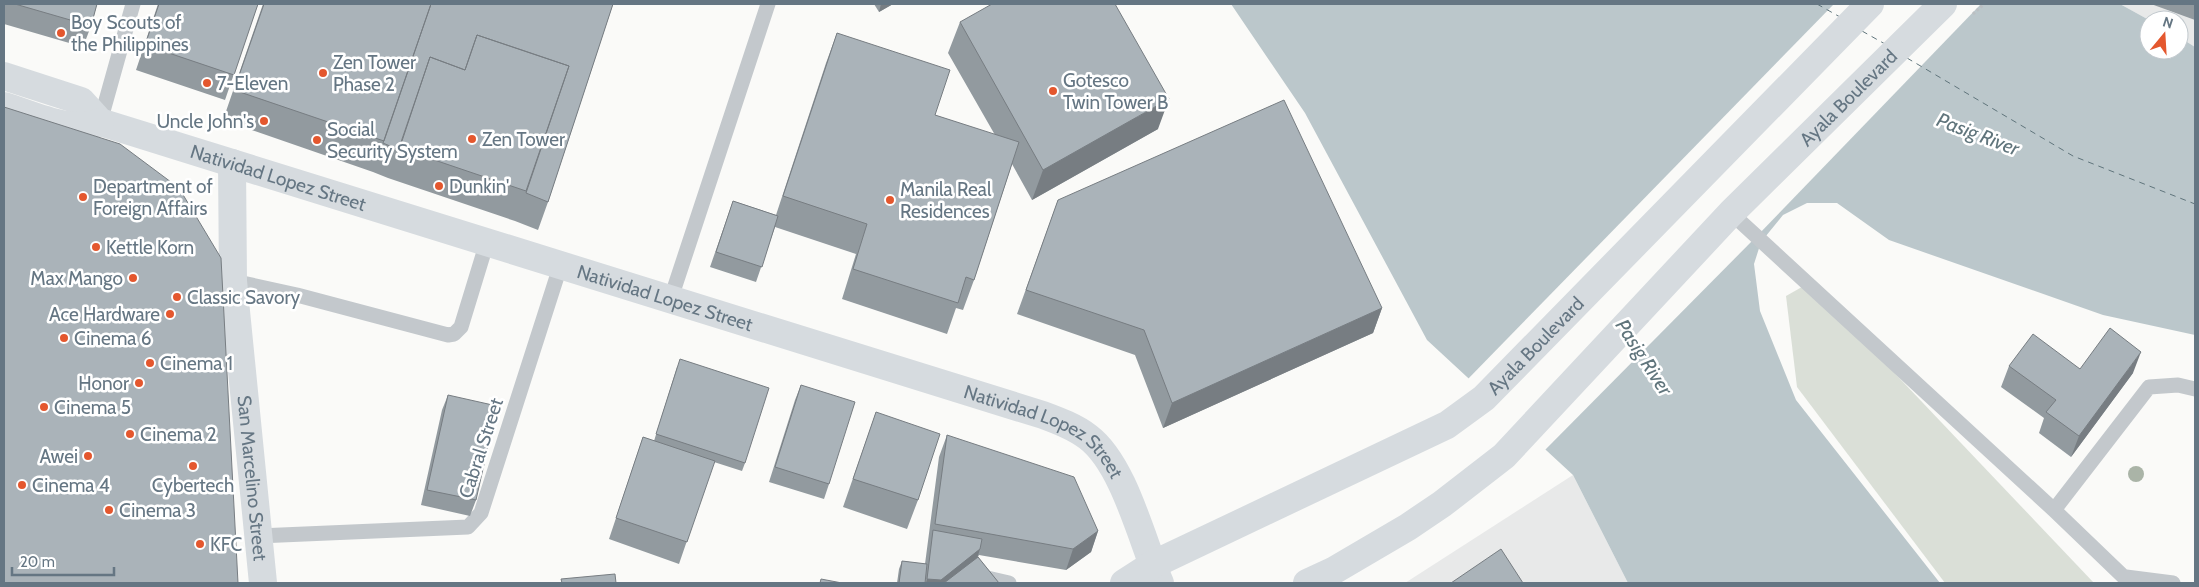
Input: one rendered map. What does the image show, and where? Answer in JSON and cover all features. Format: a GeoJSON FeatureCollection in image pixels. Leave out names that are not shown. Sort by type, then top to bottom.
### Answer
{"type":"FeatureCollection","features":[{"type":"Feature","properties":{"kind":"main road","name":"Ayala Boulevard"},"geometry":{"type":"LineString","coordinates":[[1124,583],[1156,574],[1432,433],[1484,398],[1870,4]]}},
{"type":"Feature","properties":{"kind":"main road","name":"Ayala Boulevard"},"geometry":{"type":"LineString","coordinates":[[1307,583],[1326,577],[1442,504],[1492,466],[1524,435],[1732,214],[1943,4]]}},
{"type":"Feature","properties":{"kind":"main road"},"geometry":{"type":"LineString","coordinates":[[4,76],[81,101],[100,122]]}},
{"type":"Feature","properties":{"kind":"main road","name":"Natividad Lopez Street"},"geometry":{"type":"LineString","coordinates":[[4,106],[74,127],[88,127],[100,122],[671,298],[1043,415],[1069,425],[1089,437],[1105,454],[1120,480],[1156,574]]}},
{"type":"Feature","properties":{"kind":"main road","name":"San Marcelino Street"},"geometry":{"type":"LineString","coordinates":[[232,163],[232,281],[263,583]]}},
{"type":"Feature","properties":{"kind":"lane"},"geometry":{"type":"LineString","coordinates":[[100,122],[133,4]]}},
{"type":"Feature","properties":{"kind":"lane"},"geometry":{"type":"LineString","coordinates":[[671,298],[768,4]]}},
{"type":"Feature","properties":{"kind":"lane"},"geometry":{"type":"LineString","coordinates":[[1732,214],[2128,580],[2173,583]]}},
{"type":"Feature","properties":{"kind":"lane"},"geometry":{"type":"LineString","coordinates":[[232,281],[297,295],[448,335],[454,334],[461,327],[487,242]]}},
{"type":"Feature","properties":{"kind":"lane","name":"Cabral Street"},"geometry":{"type":"LineString","coordinates":[[258,536],[468,526],[481,513],[561,264]]}},
{"type":"Feature","properties":{"kind":"lane"},"geometry":{"type":"LineString","coordinates":[[2054,510],[2149,387],[2178,385],[2195,388]]}},
{"type":"Feature","properties":{"kind":"lane"},"geometry":{"type":"LineString","coordinates":[[983,577],[1009,583]]}},
{"type":"Feature","properties":{"kind":"shaded area"},"geometry":{"type":"Polygon","coordinates":[[[2120,4],[2195,4],[2195,47],[2189,43],[2189,10],[2139,10],[2139,14],[2120,4]]]}},
{"type":"Feature","properties":{"kind":"shaded area"},"geometry":{"type":"Polygon","coordinates":[[[1809,283],[2094,583],[1945,583],[1797,387],[1786,296],[1809,283]]]}},
{"type":"Feature","properties":{"kind":"shaded area"},"geometry":{"type":"Polygon","coordinates":[[[1573,475],[1628,583],[1405,583],[1573,475]]]}},
{"type":"Feature","properties":{"kind":"water","name":"Pasig River"},"geometry":{"type":"Polygon","coordinates":[[[1231,4],[2120,4],[2139,14],[2139,60],[2189,60],[2189,43],[2195,47],[2195,335],[2103,315],[1889,240],[1837,203],[1807,203],[1783,215],[1761,242],[1754,264],[1760,311],[1796,400],[1940,583],[1628,583],[1573,475],[1427,340],[1305,113],[1231,4]]]}},
{"type":"Feature","properties":{"kind":"pier"},"geometry":{"type":"Polygon","coordinates":[[[1834,4],[1981,4],[1757,236],[1544,451],[1467,380],[1834,4]]]}},
{"type":"Feature","properties":{"kind":"building"},"geometry":{"type":"Polygon","coordinates":[[[15,4],[97,4],[91,26],[15,4]]]}},
{"type":"Feature","properties":{"kind":"building"},"geometry":{"type":"Polygon","coordinates":[[[159,4],[258,4],[234,75],[145,45],[159,4]]]}},
{"type":"Feature","properties":{"kind":"building","name":"Zen Tower Phase 2"},"geometry":{"type":"Polygon","coordinates":[[[264,4],[431,4],[384,141],[234,90],[264,4]]]}},
{"type":"Feature","properties":{"kind":"building"},"geometry":{"type":"Polygon","coordinates":[[[431,4],[613,4],[548,202],[526,193],[569,66],[477,35],[465,70],[430,57],[399,150],[383,143],[431,4]]]}},
{"type":"Feature","properties":{"kind":"building","name":"Gotesco Twin Tower B"},"geometry":{"type":"Polygon","coordinates":[[[992,4],[1115,4],[1169,99],[1043,170],[960,22],[992,4]]]}},
{"type":"Feature","properties":{"kind":"building","name":"Manila Real Residences"},"geometry":{"type":"Polygon","coordinates":[[[837,33],[950,70],[935,115],[1019,142],[974,280],[966,277],[958,303],[853,269],[867,224],[783,196],[837,33]]]}},
{"type":"Feature","properties":{"kind":"building","name":"Zen Tower"},"geometry":{"type":"Polygon","coordinates":[[[477,35],[569,66],[526,191],[399,148],[430,57],[465,70],[477,35]]]}},
{"type":"Feature","properties":{"kind":"building"},"geometry":{"type":"Polygon","coordinates":[[[1284,100],[1382,308],[1172,403],[1144,330],[1026,290],[1058,200],[1284,100]]]}},
{"type":"Feature","properties":{"kind":"building"},"geometry":{"type":"Polygon","coordinates":[[[4,107],[120,144],[179,188],[221,258],[238,583],[4,583],[4,107]]]}},
{"type":"Feature","properties":{"kind":"building"},"geometry":{"type":"Polygon","coordinates":[[[733,201],[778,216],[762,267],[716,252],[733,201]]]}},
{"type":"Feature","properties":{"kind":"building"},"geometry":{"type":"Polygon","coordinates":[[[2110,328],[2141,352],[2079,436],[2046,412],[2056,400],[2009,366],[2033,334],[2080,369],[2110,328]]]}},
{"type":"Feature","properties":{"kind":"building"},"geometry":{"type":"Polygon","coordinates":[[[680,359],[769,388],[745,463],[656,434],[680,359]]]}},
{"type":"Feature","properties":{"kind":"building"},"geometry":{"type":"Polygon","coordinates":[[[801,385],[855,402],[829,484],[775,467],[801,385]]]}},
{"type":"Feature","properties":{"kind":"building"},"geometry":{"type":"Polygon","coordinates":[[[448,395],[497,406],[476,500],[427,490],[448,395]]]}},
{"type":"Feature","properties":{"kind":"building"},"geometry":{"type":"Polygon","coordinates":[[[876,412],[940,434],[918,500],[853,479],[876,412]]]}},
{"type":"Feature","properties":{"kind":"building"},"geometry":{"type":"Polygon","coordinates":[[[947,435],[1074,477],[1098,531],[1073,549],[935,524],[947,435]]]}},
{"type":"Feature","properties":{"kind":"building"},"geometry":{"type":"Polygon","coordinates":[[[643,437],[715,461],[687,542],[616,518],[643,437]]]}},
{"type":"Feature","properties":{"kind":"building"},"geometry":{"type":"Polygon","coordinates":[[[933,530],[982,539],[980,549],[941,580],[927,579],[933,530]]]}},
{"type":"Feature","properties":{"kind":"building"},"geometry":{"type":"Polygon","coordinates":[[[1501,549],[1523,583],[1451,583],[1501,549]]]}},
{"type":"Feature","properties":{"kind":"building"},"geometry":{"type":"Polygon","coordinates":[[[978,557],[999,583],[944,583],[978,557]]]}},
{"type":"Feature","properties":{"kind":"building"},"geometry":{"type":"Polygon","coordinates":[[[902,561],[927,564],[925,583],[899,583],[902,561]]]}},
{"type":"Feature","properties":{"kind":"building"},"geometry":{"type":"Polygon","coordinates":[[[615,574],[616,583],[562,583],[561,579],[615,574]]]}},
{"type":"Feature","properties":{"kind":"building"},"geometry":{"type":"Polygon","coordinates":[[[821,579],[842,583],[820,583],[821,579]]]}},
{"type":"Feature","properties":{"kind":"ferry route"},"geometry":{"type":"LineString","coordinates":[[1817,4],[1840,17]]}},
{"type":"Feature","properties":{"kind":"ferry route"},"geometry":{"type":"LineString","coordinates":[[1862,31],[1885,44]]}},
{"type":"Feature","properties":{"kind":"ferry route"},"geometry":{"type":"LineString","coordinates":[[1907,58],[2073,156],[2195,204]]}},
{"type":"Feature","properties":{"kind":"place","name":"Boy Scouts of the Philippines"},"geometry":{"type":"Point","coordinates":[61,33]}},
{"type":"Feature","properties":{"kind":"place","name":"Zen Tower Phase 2"},"geometry":{"type":"Point","coordinates":[323,73]}},
{"type":"Feature","properties":{"kind":"place","name":"7-Eleven"},"geometry":{"type":"Point","coordinates":[207,83]}},
{"type":"Feature","properties":{"kind":"place","name":"Gotesco Twin Tower B"},"geometry":{"type":"Point","coordinates":[1053,91]}},
{"type":"Feature","properties":{"kind":"place","name":"Uncle John's"},"geometry":{"type":"Point","coordinates":[264,121]}},
{"type":"Feature","properties":{"kind":"place","name":"Zen Tower"},"geometry":{"type":"Point","coordinates":[472,139]}},
{"type":"Feature","properties":{"kind":"place","name":"Social Security System"},"geometry":{"type":"Point","coordinates":[317,140]}},
{"type":"Feature","properties":{"kind":"place","name":"Dunkin'"},"geometry":{"type":"Point","coordinates":[439,186]}},
{"type":"Feature","properties":{"kind":"place","name":"Department of Foreign Affairs"},"geometry":{"type":"Point","coordinates":[83,197]}},
{"type":"Feature","properties":{"kind":"place","name":"Manila Real Residences"},"geometry":{"type":"Point","coordinates":[890,200]}},
{"type":"Feature","properties":{"kind":"place","name":"Kettle Korn"},"geometry":{"type":"Point","coordinates":[96,247]}},
{"type":"Feature","properties":{"kind":"place","name":"Max Mango"},"geometry":{"type":"Point","coordinates":[133,278]}},
{"type":"Feature","properties":{"kind":"place","name":"Classic Savory"},"geometry":{"type":"Point","coordinates":[177,297]}},
{"type":"Feature","properties":{"kind":"place","name":"Ace Hardware"},"geometry":{"type":"Point","coordinates":[170,314]}},
{"type":"Feature","properties":{"kind":"place","name":"Cinema 6"},"geometry":{"type":"Point","coordinates":[64,338]}},
{"type":"Feature","properties":{"kind":"place","name":"Cinema 1"},"geometry":{"type":"Point","coordinates":[150,363]}},
{"type":"Feature","properties":{"kind":"place","name":"Honor"},"geometry":{"type":"Point","coordinates":[139,383]}},
{"type":"Feature","properties":{"kind":"place","name":"Cinema 5"},"geometry":{"type":"Point","coordinates":[44,407]}},
{"type":"Feature","properties":{"kind":"place","name":"Cinema 2"},"geometry":{"type":"Point","coordinates":[130,434]}},
{"type":"Feature","properties":{"kind":"place","name":"Awei"},"geometry":{"type":"Point","coordinates":[88,456]}},
{"type":"Feature","properties":{"kind":"place","name":"Cybertech"},"geometry":{"type":"Point","coordinates":[193,466]}},
{"type":"Feature","properties":{"kind":"place","name":"Cinema 4"},"geometry":{"type":"Point","coordinates":[22,485]}},
{"type":"Feature","properties":{"kind":"place","name":"Cinema 3"},"geometry":{"type":"Point","coordinates":[109,510]}},
{"type":"Feature","properties":{"kind":"place","name":"KFC"},"geometry":{"type":"Point","coordinates":[200,544]}}]}
